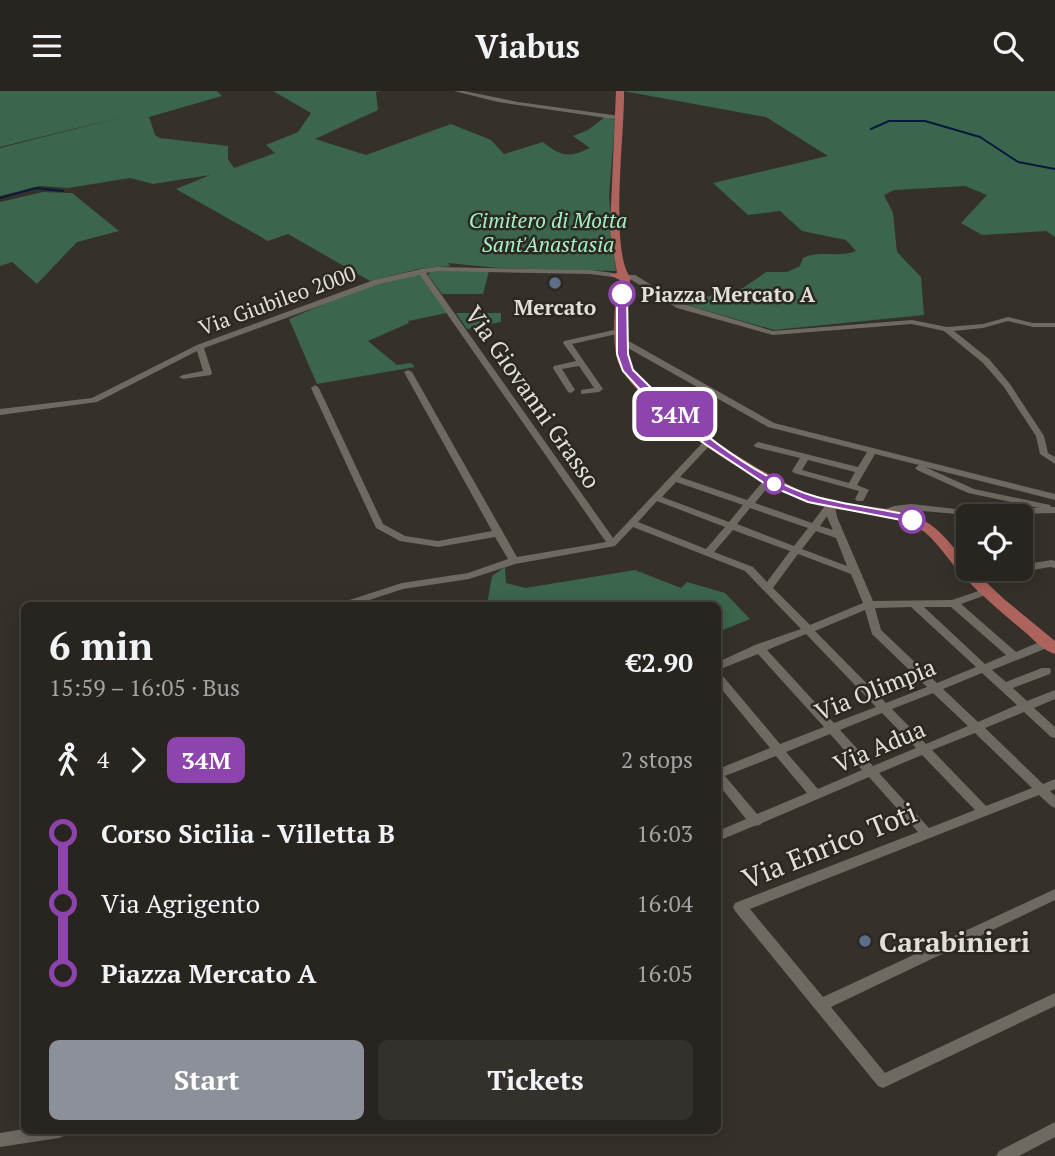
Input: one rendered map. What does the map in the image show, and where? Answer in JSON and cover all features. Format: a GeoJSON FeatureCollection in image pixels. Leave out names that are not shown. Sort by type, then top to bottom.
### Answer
{"type":"FeatureCollection","features":[{"type":"Feature","properties":{"kind":"main road"},"geometry":{"type":"LineString","coordinates":[[620,91],[612,198],[622,295],[624,363],[632,377],[709,441],[768,481],[831,505],[886,512],[912,520],[932,531],[956,559]]}},
{"type":"Feature","properties":{"kind":"main road"},"geometry":{"type":"LineString","coordinates":[[976,581],[1051,646]]}},
{"type":"Feature","properties":{"kind":"street"},"geometry":{"type":"LineString","coordinates":[[457,91],[508,104],[582,110],[620,118]]}},
{"type":"Feature","properties":{"kind":"street","name":"Via Giubileo 2000"},"geometry":{"type":"LineString","coordinates":[[0,412],[94,400],[200,347],[365,285],[421,271],[451,268],[577,272],[619,278],[680,306],[773,333],[912,322],[947,329]]}},
{"type":"Feature","properties":{"kind":"street","name":"Via Giovanni Grasso"},"geometry":{"type":"LineString","coordinates":[[421,271],[612,544]]}},
{"type":"Feature","properties":{"kind":"street"},"geometry":{"type":"LineString","coordinates":[[947,329],[983,326],[1008,319],[1033,325],[1055,325]]}},
{"type":"Feature","properties":{"kind":"street"},"geometry":{"type":"LineString","coordinates":[[947,329],[996,372],[1020,403],[1040,436],[1044,454],[1055,461]]}},
{"type":"Feature","properties":{"kind":"street"},"geometry":{"type":"LineString","coordinates":[[584,392],[599,389],[567,343],[623,335],[771,425],[905,461],[971,491],[1055,510]]}},
{"type":"Feature","properties":{"kind":"street"},"geometry":{"type":"LineString","coordinates":[[183,377],[208,373],[200,347]]}},
{"type":"Feature","properties":{"kind":"street"},"geometry":{"type":"LineString","coordinates":[[571,390],[557,368],[579,363]]}},
{"type":"Feature","properties":{"kind":"street"},"geometry":{"type":"LineString","coordinates":[[408,372],[514,561]]}},
{"type":"Feature","properties":{"kind":"street"},"geometry":{"type":"LineString","coordinates":[[315,388],[379,526],[403,539],[439,544],[498,533]]}},
{"type":"Feature","properties":{"kind":"street"},"geometry":{"type":"LineString","coordinates":[[353,602],[402,586],[469,576],[514,561],[612,544],[709,441]]}},
{"type":"Feature","properties":{"kind":"street"},"geometry":{"type":"LineString","coordinates":[[758,445],[862,471]]}},
{"type":"Feature","properties":{"kind":"street"},"geometry":{"type":"LineString","coordinates":[[851,487],[872,451]]}},
{"type":"Feature","properties":{"kind":"street"},"geometry":{"type":"LineString","coordinates":[[805,457],[797,471],[829,486],[864,490],[860,499]]}},
{"type":"Feature","properties":{"kind":"street"},"geometry":{"type":"LineString","coordinates":[[936,473],[1055,497]]}},
{"type":"Feature","properties":{"kind":"street"},"geometry":{"type":"LineString","coordinates":[[676,479],[840,536]]}},
{"type":"Feature","properties":{"kind":"street"},"geometry":{"type":"LineString","coordinates":[[708,553],[768,481]]}},
{"type":"Feature","properties":{"kind":"street"},"geometry":{"type":"LineString","coordinates":[[657,498],[855,572]]}},
{"type":"Feature","properties":{"kind":"street"},"geometry":{"type":"LineString","coordinates":[[768,588],[831,505]]}},
{"type":"Feature","properties":{"kind":"street"},"geometry":{"type":"LineString","coordinates":[[831,505],[832,517],[869,605],[876,631],[1055,803]]}},
{"type":"Feature","properties":{"kind":"street"},"geometry":{"type":"LineString","coordinates":[[886,512],[896,507],[969,512],[1055,510]]}},
{"type":"Feature","properties":{"kind":"street"},"geometry":{"type":"LineString","coordinates":[[633,524],[749,569],[984,811]]}},
{"type":"Feature","properties":{"kind":"street"},"geometry":{"type":"LineString","coordinates":[[1033,567],[1054,564]]}},
{"type":"Feature","properties":{"kind":"street"},"geometry":{"type":"LineString","coordinates":[[721,665],[869,605],[953,603],[987,591]]}},
{"type":"Feature","properties":{"kind":"street"},"geometry":{"type":"LineString","coordinates":[[953,603],[1015,657]]}},
{"type":"Feature","properties":{"kind":"street"},"geometry":{"type":"LineString","coordinates":[[914,604],[1055,734]]}},
{"type":"Feature","properties":{"kind":"street","name":"Via Olimpia"},"geometry":{"type":"LineString","coordinates":[[721,774],[934,687],[1051,646]]}},
{"type":"Feature","properties":{"kind":"street"},"geometry":{"type":"LineString","coordinates":[[760,648],[926,833]]}},
{"type":"Feature","properties":{"kind":"street"},"geometry":{"type":"LineString","coordinates":[[1005,687],[1046,671]]}},
{"type":"Feature","properties":{"kind":"street"},"geometry":{"type":"LineString","coordinates":[[721,682],[816,795]]}},
{"type":"Feature","properties":{"kind":"street","name":"Via Adua"},"geometry":{"type":"LineString","coordinates":[[721,834],[756,822],[1055,694]]}},
{"type":"Feature","properties":{"kind":"street"},"geometry":{"type":"LineString","coordinates":[[721,779],[756,822]]}},
{"type":"Feature","properties":{"kind":"street","name":"Via Enrico Toti"},"geometry":{"type":"LineString","coordinates":[[821,1005],[740,907],[1055,784]]}},
{"type":"Feature","properties":{"kind":"street"},"geometry":{"type":"LineString","coordinates":[[1055,894],[821,1005],[883,1081],[1055,999]]}},
{"type":"Feature","properties":{"kind":"street"},"geometry":{"type":"LineString","coordinates":[[1004,1156],[1055,1129]]}},
{"type":"Feature","properties":{"kind":"street"},"geometry":{"type":"LineString","coordinates":[[0,1140],[39,1134]]}},
{"type":"Feature","properties":{"kind":"green space","name":"Cimitero di Motta Sant'Anastasia"},"geometry":{"type":"Polygon","coordinates":[[[0,91],[217,91],[222,96],[149,117],[155,135],[160,138],[228,146],[228,159],[234,168],[275,153],[266,145],[298,132],[311,113],[273,91],[381,91],[376,92],[378,110],[315,139],[366,155],[451,124],[491,140],[504,154],[543,142],[555,151],[571,154],[590,148],[573,136],[588,130],[605,117],[615,120],[609,196],[616,271],[499,268],[447,263],[451,266],[418,269],[370,281],[288,234],[268,241],[176,189],[210,175],[153,184],[130,178],[68,188],[40,186],[0,196],[0,148],[126,116],[0,147],[0,91]]]}},
{"type":"Feature","properties":{"kind":"green space"},"geometry":{"type":"Polygon","coordinates":[[[623,91],[1055,91],[1055,237],[1046,231],[982,235],[961,223],[987,195],[965,186],[894,190],[884,195],[893,213],[897,252],[921,277],[924,315],[774,330],[680,303],[743,288],[766,272],[787,272],[800,266],[803,258],[809,256],[856,251],[846,240],[802,231],[780,211],[748,215],[713,183],[828,156],[766,117],[623,91]]]}},
{"type":"Feature","properties":{"kind":"green space"},"geometry":{"type":"Polygon","coordinates":[[[43,192],[72,193],[119,231],[77,242],[37,284],[12,262],[0,266],[0,202],[43,192]]]}},
{"type":"Feature","properties":{"kind":"green space"},"geometry":{"type":"Polygon","coordinates":[[[431,271],[489,271],[483,294],[442,294],[428,275],[431,271]]]}},
{"type":"Feature","properties":{"kind":"green space"},"geometry":{"type":"Polygon","coordinates":[[[417,274],[422,276],[447,313],[408,321],[409,323],[368,341],[397,365],[411,363],[415,367],[317,384],[289,319],[361,288],[417,274]]]}},
{"type":"Feature","properties":{"kind":"green space"},"geometry":{"type":"Polygon","coordinates":[[[456,313],[501,313],[501,322],[467,329],[456,313]]]}},
{"type":"Feature","properties":{"kind":"green space"},"geometry":{"type":"Polygon","coordinates":[[[505,567],[506,583],[525,588],[635,570],[681,588],[687,582],[725,593],[750,619],[721,631],[721,602],[488,602],[492,576],[505,567]]]}},
{"type":"Feature","properties":{"kind":"waterway"},"geometry":{"type":"LineString","coordinates":[[871,129],[889,121],[925,121],[980,137],[1018,162],[1055,169]]}},
{"type":"Feature","properties":{"kind":"waterway"},"geometry":{"type":"LineString","coordinates":[[0,198],[36,188],[63,191]]}},
{"type":"Feature","properties":{"kind":"bus line","name":"34M"},"geometry":{"type":"LineString","coordinates":[[622,294],[622,354],[632,377],[732,459],[768,481],[812,500],[886,512],[912,520]]}},
{"type":"Feature","properties":{"kind":"place","name":"Mercato"},"geometry":{"type":"Point","coordinates":[555,283]}},
{"type":"Feature","properties":{"kind":"place","name":"Piazza Mercato A"},"geometry":{"type":"Point","coordinates":[622,294]}},
{"type":"Feature","properties":{"kind":"place","name":"Carabinieri"},"geometry":{"type":"Point","coordinates":[865,941]}}]}
